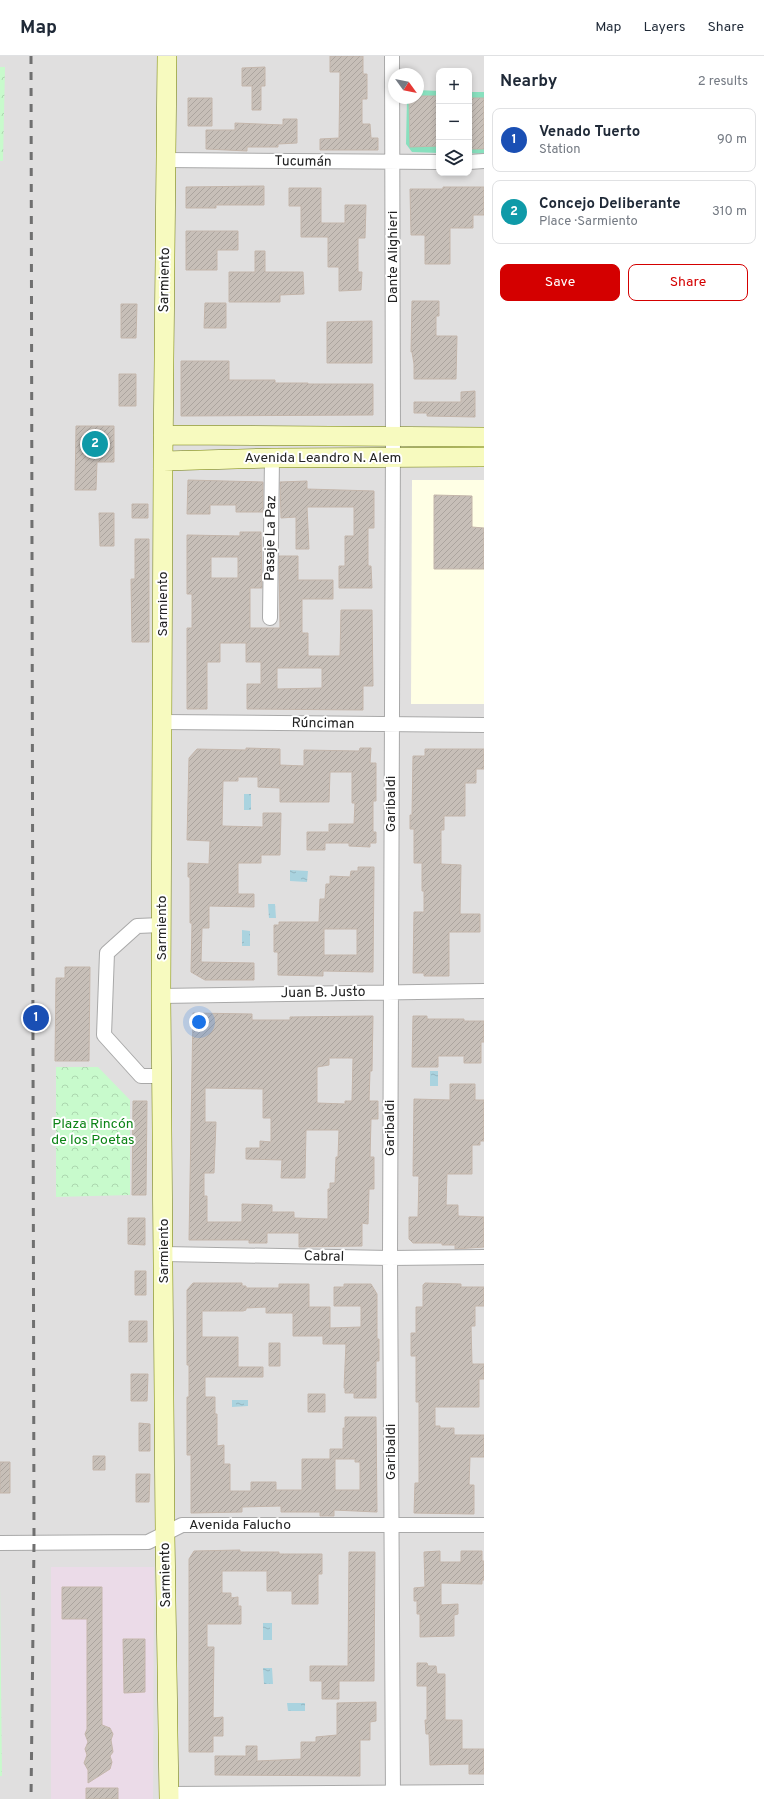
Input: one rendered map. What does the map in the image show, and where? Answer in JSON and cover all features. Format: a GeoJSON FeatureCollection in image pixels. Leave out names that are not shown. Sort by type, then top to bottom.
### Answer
{"type":"FeatureCollection","features":[{"type":"Feature","properties":{"kind":"street","name":"Sarmiento"},"geometry":{"type":"LineString","coordinates":[[167,56],[163,435],[162,1076],[165,1533],[169,1797]]}},
{"type":"Feature","properties":{"kind":"street","name":"Dante Alighieri"},"geometry":{"type":"LineString","coordinates":[[392,56],[393,458]]}},
{"type":"Feature","properties":{"kind":"street","name":"Tucumán"},"geometry":{"type":"LineString","coordinates":[[166,160],[392,163],[436,162]]}},
{"type":"Feature","properties":{"kind":"street"},"geometry":{"type":"LineString","coordinates":[[472,162],[484,161]]}},
{"type":"Feature","properties":{"kind":"street","name":"Avenida Leandro N. Alem"},"geometry":{"type":"LineString","coordinates":[[163,435],[484,437]]}},
{"type":"Feature","properties":{"kind":"street","name":"Avenida Leandro N. Alem"},"geometry":{"type":"LineString","coordinates":[[163,461],[272,458],[484,457]]}},
{"type":"Feature","properties":{"kind":"street","name":"Pasaje La Paz"},"geometry":{"type":"LineString","coordinates":[[270,618],[272,458]]}},
{"type":"Feature","properties":{"kind":"street","name":"Garibaldi"},"geometry":{"type":"LineString","coordinates":[[393,458],[390,992],[393,1796]]}},
{"type":"Feature","properties":{"kind":"street","name":"Rúnciman"},"geometry":{"type":"LineString","coordinates":[[163,722],[484,725]]}},
{"type":"Feature","properties":{"kind":"street"},"geometry":{"type":"LineString","coordinates":[[162,925],[137,926],[107,953],[104,1035],[141,1076],[162,1076]]}},
{"type":"Feature","properties":{"kind":"street","name":"Juan B. Justo"},"geometry":{"type":"LineString","coordinates":[[162,996],[484,991]]}},
{"type":"Feature","properties":{"kind":"street","name":"Cabral"},"geometry":{"type":"LineString","coordinates":[[164,1254],[390,1258],[484,1257]]}},
{"type":"Feature","properties":{"kind":"street","name":"Avenida Falucho"},"geometry":{"type":"LineString","coordinates":[[0,1543],[148,1542],[182,1525],[484,1525]]}},
{"type":"Feature","properties":{"kind":"street"},"geometry":{"type":"LineString","coordinates":[[169,1797],[393,1796],[484,1792]]}},
{"type":"Feature","properties":{"kind":"shaded area"},"geometry":{"type":"Polygon","coordinates":[[[0,56],[484,56],[484,1799],[0,1799],[0,56]]]}},
{"type":"Feature","properties":{"kind":"shaded area"},"geometry":{"type":"Polygon","coordinates":[[[412,480],[484,480],[484,704],[411,704],[412,480]]]}},
{"type":"Feature","properties":{"kind":"shaded area"},"geometry":{"type":"Polygon","coordinates":[[[51,1567],[154,1567],[153,1799],[51,1799],[51,1567]]]}},
{"type":"Feature","properties":{"kind":"green space"},"geometry":{"type":"Polygon","coordinates":[[[0,67],[5,67],[3,161],[0,161],[0,67]]]}},
{"type":"Feature","properties":{"kind":"green space"},"geometry":{"type":"Polygon","coordinates":[[[424,90],[436,91],[436,153],[412,152],[406,144],[407,104],[424,104],[424,90]]]}},
{"type":"Feature","properties":{"kind":"green space"},"geometry":{"type":"Polygon","coordinates":[[[472,92],[484,92],[484,154],[472,153],[472,92]]]}},
{"type":"Feature","properties":{"kind":"green space","name":"Plaza Rincón de los Poetas"},"geometry":{"type":"Polygon","coordinates":[[[56,1067],[98,1067],[130,1100],[130,1195],[56,1197],[56,1067]]]}},
{"type":"Feature","properties":{"kind":"green space"},"geometry":{"type":"Polygon","coordinates":[[[0,1583],[2,1776],[0,1776],[0,1583]]]}},
{"type":"Feature","properties":{"kind":"water"},"geometry":{"type":"Polygon","coordinates":[[[244,794],[251,794],[251,810],[244,810],[244,794]]]}},
{"type":"Feature","properties":{"kind":"water"},"geometry":{"type":"Polygon","coordinates":[[[290,870],[308,871],[307,882],[290,881],[290,870]]]}},
{"type":"Feature","properties":{"kind":"water"},"geometry":{"type":"Polygon","coordinates":[[[268,904],[275,904],[276,918],[269,918],[268,904]]]}},
{"type":"Feature","properties":{"kind":"water"},"geometry":{"type":"Polygon","coordinates":[[[242,930],[250,931],[250,946],[242,946],[242,930]]]}},
{"type":"Feature","properties":{"kind":"water"},"geometry":{"type":"Polygon","coordinates":[[[430,1071],[438,1071],[438,1086],[430,1086],[430,1071]]]}},
{"type":"Feature","properties":{"kind":"water"},"geometry":{"type":"Polygon","coordinates":[[[232,1400],[248,1400],[248,1406],[232,1407],[232,1400]]]}},
{"type":"Feature","properties":{"kind":"water"},"geometry":{"type":"Polygon","coordinates":[[[263,1623],[272,1623],[272,1640],[263,1640],[263,1623]]]}},
{"type":"Feature","properties":{"kind":"water"},"geometry":{"type":"Polygon","coordinates":[[[263,1668],[272,1668],[273,1684],[264,1684],[263,1668]]]}},
{"type":"Feature","properties":{"kind":"water"},"geometry":{"type":"Polygon","coordinates":[[[287,1703],[305,1703],[305,1711],[288,1711],[287,1703]]]}},
{"type":"Feature","properties":{"kind":"building"},"geometry":{"type":"Polygon","coordinates":[[[330,56],[363,56],[363,74],[367,74],[367,99],[362,99],[362,124],[370,124],[371,138],[378,138],[378,150],[320,150],[320,139],[339,138],[340,72],[330,72],[330,56]]]}},
{"type":"Feature","properties":{"kind":"building"},"geometry":{"type":"Polygon","coordinates":[[[265,67],[265,86],[261,86],[261,110],[252,110],[252,86],[242,86],[242,68],[265,67]]]}},
{"type":"Feature","properties":{"kind":"building"},"geometry":{"type":"Polygon","coordinates":[[[424,96],[436,96],[436,146],[410,147],[409,104],[424,104],[424,96]]]}},
{"type":"Feature","properties":{"kind":"building"},"geometry":{"type":"Polygon","coordinates":[[[188,98],[212,98],[212,126],[188,126],[188,98]]]}},
{"type":"Feature","properties":{"kind":"building"},"geometry":{"type":"Polygon","coordinates":[[[472,98],[484,98],[484,149],[472,149],[472,98]]]}},
{"type":"Feature","properties":{"kind":"building"},"geometry":{"type":"Polygon","coordinates":[[[283,119],[297,119],[297,143],[278,144],[278,147],[247,147],[247,151],[206,149],[206,130],[235,130],[235,123],[283,125],[283,119]]]}},
{"type":"Feature","properties":{"kind":"building"},"geometry":{"type":"Polygon","coordinates":[[[264,186],[264,205],[216,205],[216,208],[186,208],[186,187],[264,186]]]}},
{"type":"Feature","properties":{"kind":"building"},"geometry":{"type":"Polygon","coordinates":[[[443,187],[484,187],[484,215],[473,215],[473,228],[450,228],[450,264],[425,264],[425,235],[411,235],[410,189],[443,189],[443,187]]]}},
{"type":"Feature","properties":{"kind":"building"},"geometry":{"type":"Polygon","coordinates":[[[289,188],[321,188],[321,223],[345,223],[345,205],[366,205],[365,238],[358,238],[358,272],[362,272],[361,290],[339,291],[339,267],[328,267],[328,237],[301,237],[301,206],[289,206],[289,188]]]}},
{"type":"Feature","properties":{"kind":"building"},"geometry":{"type":"Polygon","coordinates":[[[186,231],[238,231],[238,250],[217,250],[217,270],[186,270],[186,231]]]}},
{"type":"Feature","properties":{"kind":"building"},"geometry":{"type":"Polygon","coordinates":[[[255,251],[265,251],[265,272],[303,272],[304,294],[280,295],[280,302],[229,302],[229,272],[255,272],[255,251]]]}},
{"type":"Feature","properties":{"kind":"building"},"geometry":{"type":"Polygon","coordinates":[[[412,301],[439,301],[439,316],[436,316],[436,336],[457,336],[456,379],[414,379],[414,364],[411,352],[412,301]]]}},
{"type":"Feature","properties":{"kind":"building"},"geometry":{"type":"Polygon","coordinates":[[[205,303],[226,303],[226,328],[204,328],[205,303]]]}},
{"type":"Feature","properties":{"kind":"building"},"geometry":{"type":"Polygon","coordinates":[[[121,304],[137,304],[136,338],[121,338],[121,304]]]}},
{"type":"Feature","properties":{"kind":"building"},"geometry":{"type":"Polygon","coordinates":[[[372,321],[372,363],[327,363],[327,322],[372,321]]]}},
{"type":"Feature","properties":{"kind":"building"},"geometry":{"type":"Polygon","coordinates":[[[181,361],[229,361],[229,380],[275,380],[275,383],[308,384],[373,384],[373,415],[181,416],[181,361]]]}},
{"type":"Feature","properties":{"kind":"building"},"geometry":{"type":"Polygon","coordinates":[[[119,374],[136,374],[136,406],[119,406],[119,374]]]}},
{"type":"Feature","properties":{"kind":"building"},"geometry":{"type":"Polygon","coordinates":[[[475,391],[475,417],[427,416],[427,413],[414,413],[414,402],[461,402],[461,392],[475,391]]]}},
{"type":"Feature","properties":{"kind":"building"},"geometry":{"type":"Polygon","coordinates":[[[76,426],[114,426],[114,462],[97,462],[96,490],[75,490],[76,426]]]}},
{"type":"Feature","properties":{"kind":"building"},"geometry":{"type":"Polygon","coordinates":[[[188,480],[263,482],[263,512],[236,512],[236,505],[210,505],[210,514],[187,514],[188,480]]]}},
{"type":"Feature","properties":{"kind":"building"},"geometry":{"type":"Polygon","coordinates":[[[307,481],[307,489],[374,491],[374,528],[368,528],[368,566],[371,566],[372,588],[339,588],[339,566],[345,566],[345,536],[354,536],[354,507],[307,507],[309,549],[296,549],[296,517],[281,518],[280,482],[307,481]]]}},
{"type":"Feature","properties":{"kind":"building"},"geometry":{"type":"Polygon","coordinates":[[[434,495],[472,496],[472,527],[484,528],[484,569],[434,569],[434,495]]]}},
{"type":"Feature","properties":{"kind":"building"},"geometry":{"type":"Polygon","coordinates":[[[132,504],[148,504],[148,518],[132,518],[132,504]]]}},
{"type":"Feature","properties":{"kind":"building"},"geometry":{"type":"Polygon","coordinates":[[[99,513],[114,513],[114,546],[100,546],[99,513]]]}},
{"type":"Feature","properties":{"kind":"building"},"geometry":{"type":"Polygon","coordinates":[[[240,532],[261,532],[262,588],[250,588],[250,628],[280,628],[279,556],[298,556],[298,580],[333,580],[333,599],[302,599],[302,633],[308,633],[308,656],[340,656],[341,610],[372,610],[373,686],[363,686],[363,710],[247,709],[247,684],[261,684],[261,662],[246,662],[246,643],[220,643],[220,662],[207,662],[207,709],[187,709],[187,628],[192,628],[192,594],[187,594],[187,535],[240,536],[240,532]],[[211,557],[211,578],[238,578],[238,557],[211,557]],[[277,668],[277,689],[322,688],[322,668],[277,668]]]}},
{"type":"Feature","properties":{"kind":"building"},"geometry":{"type":"Polygon","coordinates":[[[135,539],[149,539],[149,642],[132,642],[131,579],[135,579],[135,539]]]}},
{"type":"Feature","properties":{"kind":"building"},"geometry":{"type":"Polygon","coordinates":[[[246,748],[280,749],[280,765],[304,766],[304,750],[359,751],[360,748],[371,748],[370,763],[376,763],[376,801],[373,801],[373,832],[376,832],[376,843],[370,843],[370,847],[349,846],[349,843],[325,843],[325,850],[307,850],[307,832],[329,832],[329,824],[354,824],[355,803],[352,803],[352,772],[330,772],[329,802],[280,802],[280,788],[258,787],[258,777],[238,777],[238,781],[223,781],[222,826],[263,827],[263,813],[281,813],[280,855],[261,855],[261,863],[238,863],[238,894],[254,894],[254,907],[209,906],[209,928],[202,928],[201,962],[254,963],[254,980],[205,980],[191,972],[192,923],[190,923],[190,877],[188,877],[188,863],[209,864],[210,841],[187,840],[189,758],[197,749],[246,750],[246,748]]]}},
{"type":"Feature","properties":{"kind":"building"},"geometry":{"type":"Polygon","coordinates":[[[425,749],[484,749],[484,769],[476,769],[476,783],[465,783],[465,816],[444,816],[444,830],[441,830],[441,864],[461,865],[460,914],[480,914],[480,932],[449,932],[449,976],[424,976],[424,973],[413,973],[414,912],[424,912],[424,891],[422,891],[422,863],[414,863],[414,829],[410,829],[410,815],[412,815],[413,756],[425,756],[425,749]]]}},
{"type":"Feature","properties":{"kind":"building"},"geometry":{"type":"Polygon","coordinates":[[[358,867],[374,867],[373,972],[323,971],[323,976],[278,975],[278,952],[274,952],[274,925],[279,925],[279,922],[319,922],[320,899],[325,899],[326,884],[330,884],[330,876],[350,877],[351,871],[358,871],[358,867]],[[324,929],[324,955],[357,955],[357,929],[324,929]]]}},
{"type":"Feature","properties":{"kind":"building"},"geometry":{"type":"Polygon","coordinates":[[[65,967],[90,967],[89,1061],[55,1061],[56,978],[65,978],[65,967]]]}},
{"type":"Feature","properties":{"kind":"building"},"geometry":{"type":"Polygon","coordinates":[[[193,1013],[252,1014],[252,1020],[290,1020],[290,1017],[373,1016],[372,1071],[370,1071],[369,1101],[378,1101],[378,1119],[371,1119],[370,1157],[374,1157],[374,1189],[369,1189],[368,1224],[362,1223],[362,1246],[299,1247],[299,1233],[267,1233],[267,1243],[249,1243],[249,1240],[189,1240],[193,1013]],[[329,1058],[329,1065],[317,1067],[317,1103],[345,1104],[345,1101],[352,1101],[353,1058],[329,1058]],[[205,1088],[205,1122],[216,1122],[214,1173],[204,1173],[204,1196],[207,1196],[207,1222],[242,1222],[242,1204],[272,1205],[272,1212],[294,1212],[294,1218],[328,1219],[328,1189],[330,1189],[330,1183],[335,1183],[339,1130],[306,1130],[305,1178],[281,1178],[282,1160],[246,1159],[246,1148],[260,1148],[260,1141],[271,1142],[271,1118],[263,1118],[263,1089],[205,1088]]]}},
{"type":"Feature","properties":{"kind":"building"},"geometry":{"type":"Polygon","coordinates":[[[413,1016],[427,1016],[427,1019],[464,1019],[464,1021],[484,1021],[484,1042],[481,1042],[481,1063],[464,1063],[464,1056],[438,1056],[438,1067],[412,1067],[413,1016]]]}},
{"type":"Feature","properties":{"kind":"building"},"geometry":{"type":"Polygon","coordinates":[[[450,1084],[475,1084],[475,1100],[484,1100],[484,1141],[480,1141],[480,1145],[472,1145],[472,1174],[447,1174],[446,1205],[458,1205],[458,1216],[484,1217],[484,1247],[455,1249],[455,1245],[442,1245],[442,1243],[413,1243],[409,1239],[409,1217],[418,1217],[419,1176],[413,1176],[414,1099],[450,1100],[450,1084]]]}},
{"type":"Feature","properties":{"kind":"building"},"geometry":{"type":"Polygon","coordinates":[[[133,1101],[147,1101],[146,1195],[132,1195],[133,1101]]]}},
{"type":"Feature","properties":{"kind":"building"},"geometry":{"type":"Polygon","coordinates":[[[128,1218],[145,1218],[145,1245],[128,1244],[128,1218]]]}},
{"type":"Feature","properties":{"kind":"building"},"geometry":{"type":"Polygon","coordinates":[[[135,1271],[146,1271],[146,1295],[135,1295],[135,1271]]]}},
{"type":"Feature","properties":{"kind":"building"},"geometry":{"type":"Polygon","coordinates":[[[193,1283],[242,1283],[242,1286],[246,1286],[246,1288],[279,1288],[279,1284],[309,1284],[309,1307],[330,1307],[330,1328],[361,1327],[361,1306],[334,1306],[334,1287],[344,1287],[344,1284],[371,1284],[377,1294],[377,1339],[379,1339],[379,1361],[376,1361],[376,1398],[354,1398],[354,1393],[345,1393],[346,1344],[323,1344],[323,1336],[293,1336],[293,1313],[266,1313],[266,1307],[246,1308],[246,1310],[243,1311],[202,1311],[202,1337],[238,1337],[238,1367],[263,1367],[263,1377],[205,1377],[205,1397],[215,1397],[215,1414],[217,1414],[217,1446],[224,1445],[224,1464],[230,1464],[230,1491],[251,1491],[251,1482],[276,1482],[276,1490],[302,1490],[302,1459],[330,1459],[330,1449],[343,1449],[343,1428],[345,1428],[345,1417],[376,1417],[377,1512],[334,1510],[334,1516],[320,1516],[320,1512],[281,1512],[281,1506],[242,1507],[242,1512],[191,1513],[191,1455],[187,1455],[187,1397],[189,1397],[189,1365],[187,1365],[187,1290],[193,1283]],[[335,1459],[335,1490],[360,1490],[360,1462],[355,1462],[355,1459],[335,1459]]]}},
{"type":"Feature","properties":{"kind":"building"},"geometry":{"type":"Polygon","coordinates":[[[425,1283],[461,1284],[461,1287],[484,1287],[484,1306],[475,1306],[475,1326],[471,1326],[472,1364],[484,1364],[484,1379],[479,1379],[479,1407],[435,1407],[435,1426],[440,1426],[440,1428],[454,1428],[454,1435],[484,1435],[484,1457],[470,1457],[469,1485],[474,1485],[474,1514],[414,1513],[415,1483],[419,1483],[419,1402],[416,1402],[416,1356],[411,1356],[411,1333],[416,1333],[416,1307],[423,1307],[423,1285],[425,1283]]]}},
{"type":"Feature","properties":{"kind":"building"},"geometry":{"type":"Polygon","coordinates":[[[129,1321],[147,1321],[147,1342],[129,1342],[129,1321]]]}},
{"type":"Feature","properties":{"kind":"building"},"geometry":{"type":"Polygon","coordinates":[[[269,1343],[280,1343],[280,1366],[269,1366],[269,1343]]]}},
{"type":"Feature","properties":{"kind":"building"},"geometry":{"type":"Polygon","coordinates":[[[131,1374],[148,1374],[147,1401],[131,1401],[131,1374]]]}},
{"type":"Feature","properties":{"kind":"building"},"geometry":{"type":"Polygon","coordinates":[[[308,1394],[325,1394],[325,1412],[308,1412],[308,1394]]]}},
{"type":"Feature","properties":{"kind":"building"},"geometry":{"type":"Polygon","coordinates":[[[139,1423],[150,1424],[150,1451],[139,1451],[139,1423]]]}},
{"type":"Feature","properties":{"kind":"building"},"geometry":{"type":"Polygon","coordinates":[[[93,1456],[105,1456],[105,1470],[93,1470],[93,1456]]]}},
{"type":"Feature","properties":{"kind":"building"},"geometry":{"type":"Polygon","coordinates":[[[0,1462],[10,1462],[10,1493],[0,1493],[0,1462]]]}},
{"type":"Feature","properties":{"kind":"building"},"geometry":{"type":"Polygon","coordinates":[[[136,1474],[150,1474],[149,1502],[136,1502],[136,1474]]]}},
{"type":"Feature","properties":{"kind":"building"},"geometry":{"type":"Polygon","coordinates":[[[240,1550],[240,1552],[279,1552],[279,1554],[322,1554],[322,1574],[318,1574],[318,1604],[292,1604],[292,1591],[267,1591],[267,1571],[222,1571],[222,1593],[231,1593],[231,1598],[238,1597],[238,1606],[241,1606],[241,1624],[207,1624],[207,1647],[214,1647],[213,1718],[223,1717],[223,1736],[213,1736],[213,1752],[189,1752],[189,1559],[194,1551],[240,1550]]]}},
{"type":"Feature","properties":{"kind":"building"},"geometry":{"type":"Polygon","coordinates":[[[440,1551],[440,1562],[461,1562],[461,1551],[482,1551],[482,1561],[484,1561],[484,1580],[482,1580],[482,1584],[441,1583],[441,1605],[458,1604],[458,1614],[454,1615],[454,1636],[420,1637],[420,1614],[417,1614],[417,1601],[414,1601],[414,1588],[425,1587],[424,1552],[440,1551]]]}},
{"type":"Feature","properties":{"kind":"building"},"geometry":{"type":"Polygon","coordinates":[[[349,1552],[375,1552],[374,1681],[339,1681],[339,1699],[322,1699],[322,1681],[310,1681],[310,1666],[348,1666],[349,1552]]]}},
{"type":"Feature","properties":{"kind":"building"},"geometry":{"type":"Polygon","coordinates":[[[62,1587],[102,1587],[102,1725],[110,1728],[113,1734],[111,1740],[113,1752],[110,1756],[112,1762],[110,1769],[88,1783],[88,1770],[84,1763],[87,1755],[85,1749],[88,1742],[85,1734],[87,1729],[87,1619],[62,1619],[62,1587]]]}},
{"type":"Feature","properties":{"kind":"building"},"geometry":{"type":"Polygon","coordinates":[[[123,1639],[145,1639],[145,1692],[124,1693],[123,1639]]]}},
{"type":"Feature","properties":{"kind":"building"},"geometry":{"type":"Polygon","coordinates":[[[417,1663],[427,1663],[428,1666],[436,1666],[437,1674],[445,1674],[445,1720],[462,1720],[462,1749],[484,1749],[484,1774],[469,1774],[469,1764],[430,1765],[429,1734],[426,1734],[425,1720],[427,1720],[427,1686],[417,1686],[417,1663]]]}},
{"type":"Feature","properties":{"kind":"building"},"geometry":{"type":"Polygon","coordinates":[[[376,1702],[376,1721],[370,1722],[370,1740],[360,1740],[360,1776],[215,1775],[215,1756],[246,1756],[246,1746],[257,1746],[257,1761],[301,1759],[301,1742],[316,1742],[316,1737],[337,1735],[337,1703],[376,1702]]]}},
{"type":"Feature","properties":{"kind":"building"},"geometry":{"type":"Polygon","coordinates":[[[86,1788],[118,1788],[118,1799],[86,1799],[86,1788]]]}},
{"type":"Feature","properties":{"kind":"railway"},"geometry":{"type":"LineString","coordinates":[[31,56],[34,1543],[31,1799]]}},
{"type":"Feature","properties":{"kind":"place","name":"Concejo Deliberante"},"geometry":{"type":"Point","coordinates":[95,444]}},
{"type":"Feature","properties":{"kind":"place","name":"Venado Tuerto"},"geometry":{"type":"Point","coordinates":[36,1018]}}]}
